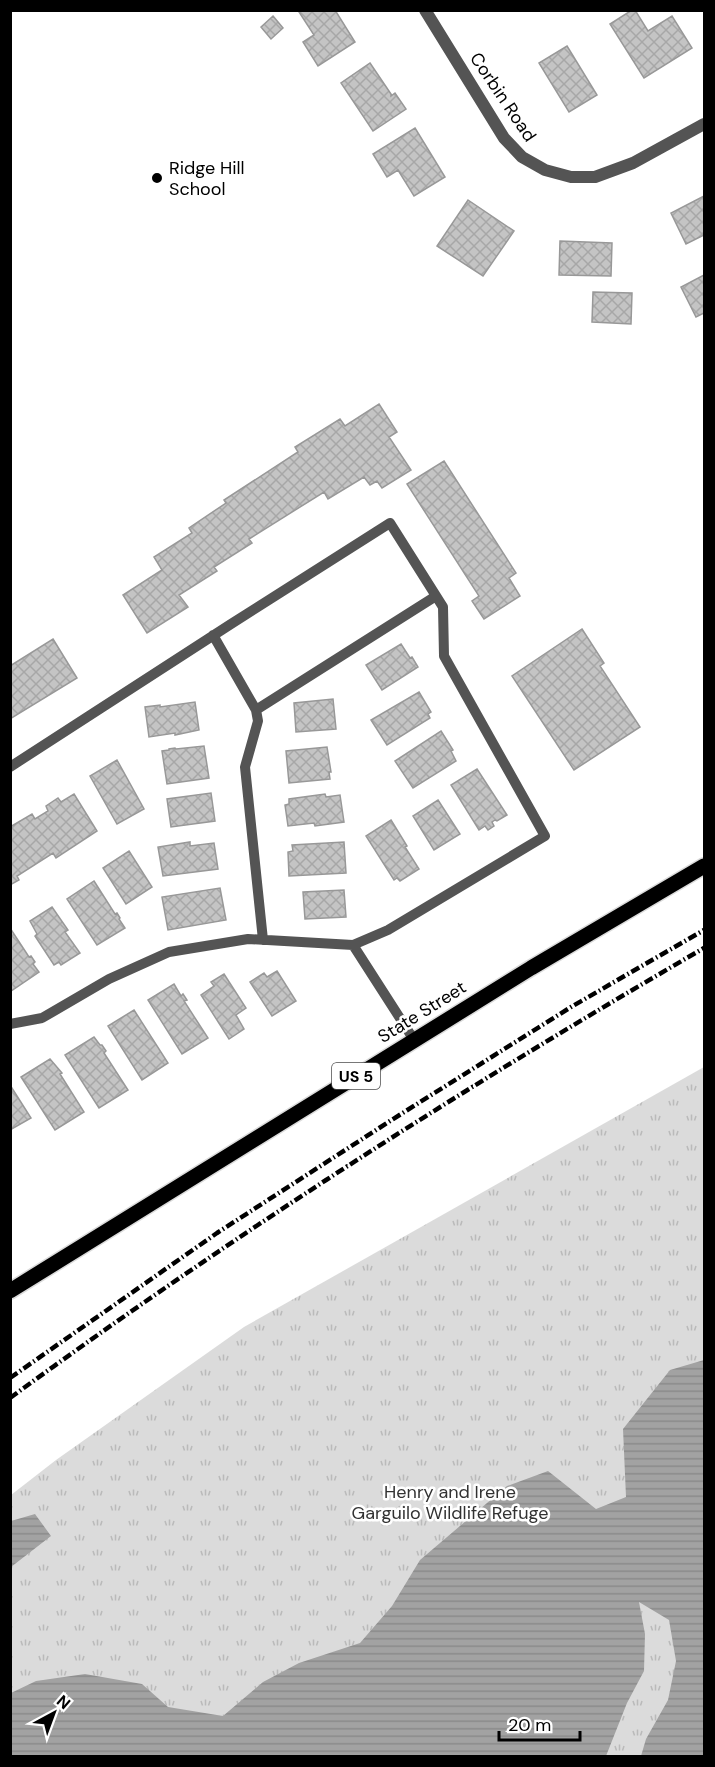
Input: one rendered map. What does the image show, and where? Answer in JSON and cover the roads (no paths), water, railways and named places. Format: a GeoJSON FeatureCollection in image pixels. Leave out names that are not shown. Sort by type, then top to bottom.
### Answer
{"type":"FeatureCollection","features":[{"type":"Feature","properties":{"kind":"main road","name":"State Street"},"geometry":{"type":"LineString","coordinates":[[10,1291],[541,962],[705,866]]}},
{"type":"Feature","properties":{"kind":"street","name":"Corbin Road"},"geometry":{"type":"LineString","coordinates":[[425,10],[504,138],[522,157],[544,170],[572,177],[595,177],[633,164],[705,124]]}},
{"type":"Feature","properties":{"kind":"lane"},"geometry":{"type":"LineString","coordinates":[[10,767],[390,523],[443,607],[444,656],[545,836],[388,930],[353,945],[248,939],[169,952],[109,979],[42,1018],[10,1024]]}},
{"type":"Feature","properties":{"kind":"lane"},"geometry":{"type":"LineString","coordinates":[[256,710],[436,596]]}},
{"type":"Feature","properties":{"kind":"lane"},"geometry":{"type":"LineString","coordinates":[[213,635],[256,710],[258,721],[245,767],[263,940]]}},
{"type":"Feature","properties":{"kind":"lane"},"geometry":{"type":"LineString","coordinates":[[353,945],[414,1040]]}},
{"type":"Feature","properties":{"kind":"railway"},"geometry":{"type":"LineString","coordinates":[[10,1378],[217,1233],[390,1121],[571,1007],[704,930]]}},
{"type":"Feature","properties":{"kind":"railway"},"geometry":{"type":"LineString","coordinates":[[10,1398],[179,1278],[351,1164],[615,1000],[704,948]]}},
{"type":"Feature","properties":{"kind":"place","name":"Ridge Hill School"},"geometry":{"type":"Point","coordinates":[157,178]}},
{"type":"Feature","properties":{"kind":"park label","name":"Henry and Irene Garguilo Wildlife Refuge"},"geometry":{"type":"Point","coordinates":[450,1502]}}]}
